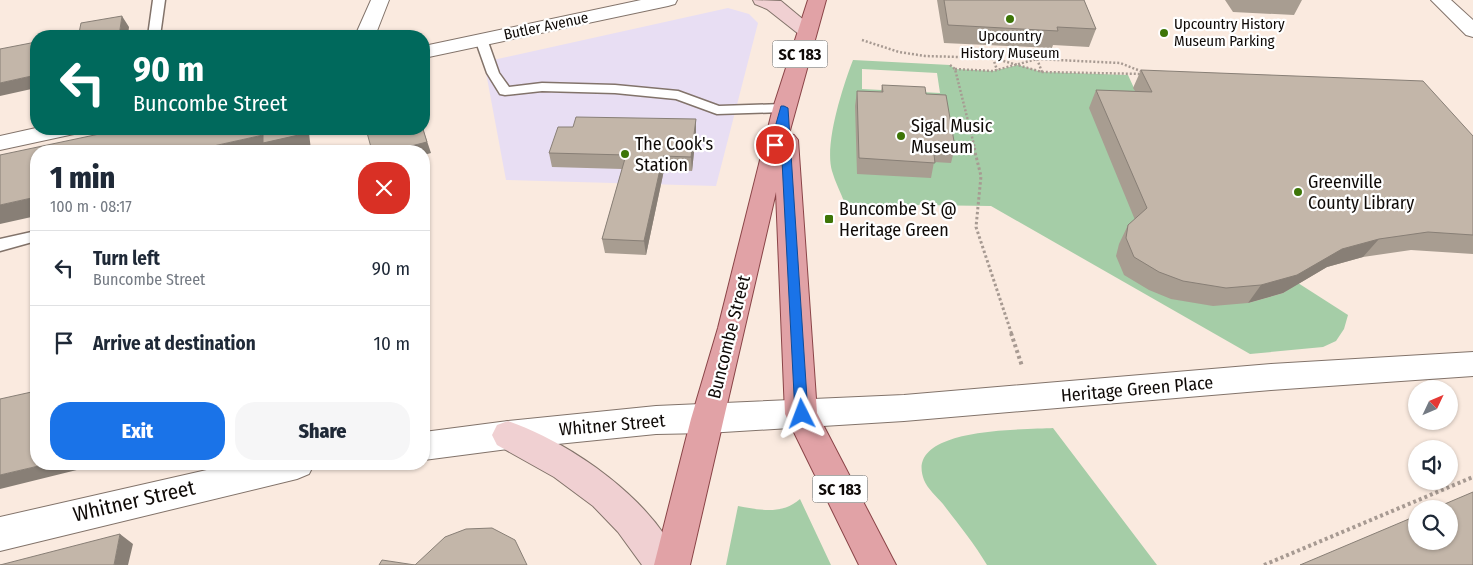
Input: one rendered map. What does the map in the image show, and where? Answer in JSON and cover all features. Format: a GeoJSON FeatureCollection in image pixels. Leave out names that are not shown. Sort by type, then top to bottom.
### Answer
{"type":"FeatureCollection","features":[{"type":"Feature","properties":{"kind":"main road"},"geometry":{"type":"LineString","coordinates":[[762,0],[774,5],[807,31]]}},
{"type":"Feature","properties":{"kind":"main road","name":"Buncombe Street"},"geometry":{"type":"LineString","coordinates":[[672,565],[707,419],[732,328],[784,108],[816,0]]}},
{"type":"Feature","properties":{"kind":"main road","name":"Buncombe Street"},"geometry":{"type":"LineString","coordinates":[[784,108],[802,414]]}},
{"type":"Feature","properties":{"kind":"main road","name":"SC 183"},"geometry":{"type":"LineString","coordinates":[[802,414],[878,565]]}},
{"type":"Feature","properties":{"kind":"main road"},"geometry":{"type":"LineString","coordinates":[[508,435],[570,468],[600,490],[619,507],[663,565]]}},
{"type":"Feature","properties":{"kind":"street"},"geometry":{"type":"LineString","coordinates":[[368,30],[380,0]]}},
{"type":"Feature","properties":{"kind":"street","name":"Butler Avenue"},"geometry":{"type":"LineString","coordinates":[[430,51],[668,0]]}},
{"type":"Feature","properties":{"kind":"street"},"geometry":{"type":"LineString","coordinates":[[1440,0],[1473,31]]}},
{"type":"Feature","properties":{"kind":"street"},"geometry":{"type":"LineString","coordinates":[[0,143],[38,135]]}},
{"type":"Feature","properties":{"kind":"street","name":"Heritage Green Place"},"geometry":{"type":"LineString","coordinates":[[802,414],[1473,364]]}},
{"type":"Feature","properties":{"kind":"street","name":"Whitner Street"},"geometry":{"type":"LineString","coordinates":[[430,445],[508,435],[656,420],[802,414]]}},
{"type":"Feature","properties":{"kind":"street","name":"Whitner Street"},"geometry":{"type":"LineString","coordinates":[[0,534],[272,470]]}},
{"type":"Feature","properties":{"kind":"lane"},"geometry":{"type":"LineString","coordinates":[[155,30],[159,0]]}},
{"type":"Feature","properties":{"kind":"lane"},"geometry":{"type":"LineString","coordinates":[[481,40],[494,73],[505,91],[542,87],[615,89],[678,95],[717,110],[784,108]]}},
{"type":"Feature","properties":{"kind":"lane"},"geometry":{"type":"LineString","coordinates":[[0,245],[30,238]]}},
{"type":"Feature","properties":{"kind":"path"},"geometry":{"type":"LineString","coordinates":[[862,40],[898,52],[925,56],[993,58],[1018,65],[1042,72],[1149,74],[1120,63],[1036,59],[1018,65],[997,70],[954,70]]}},
{"type":"Feature","properties":{"kind":"path"},"geometry":{"type":"LineString","coordinates":[[993,58],[997,70]]}},
{"type":"Feature","properties":{"kind":"path"},"geometry":{"type":"LineString","coordinates":[[1036,59],[1042,72]]}},
{"type":"Feature","properties":{"kind":"path"},"geometry":{"type":"LineString","coordinates":[[950,65],[954,70],[981,176],[976,227],[1022,367]]}},
{"type":"Feature","properties":{"kind":"path"},"geometry":{"type":"LineString","coordinates":[[1264,565],[1473,477]]}},
{"type":"Feature","properties":{"kind":"shaded area"},"geometry":{"type":"Polygon","coordinates":[[[728,8],[749,14],[758,23],[716,186],[506,180],[484,62],[728,8]]]}},
{"type":"Feature","properties":{"kind":"green space"},"geometry":{"type":"Polygon","coordinates":[[[853,60],[950,65],[955,69],[993,71],[1018,65],[1042,72],[1128,75],[1144,110],[1248,303],[1283,293],[1298,283],[1348,315],[1344,329],[1336,341],[1323,347],[1250,354],[991,206],[845,204],[832,171],[830,160],[832,131],[853,60]],[[862,69],[862,89],[940,93],[937,73],[862,69]]]}},
{"type":"Feature","properties":{"kind":"green space"},"geometry":{"type":"Polygon","coordinates":[[[1053,428],[1157,565],[987,565],[966,534],[925,483],[922,462],[931,449],[948,440],[970,434],[994,431],[1053,428]]]}},
{"type":"Feature","properties":{"kind":"green space"},"geometry":{"type":"Polygon","coordinates":[[[800,499],[831,565],[726,565],[738,506],[771,510],[786,507],[800,499]]]}},
{"type":"Feature","properties":{"kind":"building"},"geometry":{"type":"Polygon","coordinates":[[[944,0],[1084,0],[1096,29],[1057,27],[1058,31],[948,25],[944,0]]]}},
{"type":"Feature","properties":{"kind":"building"},"geometry":{"type":"Polygon","coordinates":[[[122,16],[120,30],[80,30],[81,23],[122,16]]]}},
{"type":"Feature","properties":{"kind":"building"},"geometry":{"type":"Polygon","coordinates":[[[30,43],[30,76],[0,83],[0,49],[30,43]]]}},
{"type":"Feature","properties":{"kind":"building","name":"Greenville County Library"},"geometry":{"type":"Polygon","coordinates":[[[1141,70],[1423,81],[1473,136],[1473,235],[1428,232],[1379,239],[1342,249],[1297,275],[1261,285],[1226,288],[1183,281],[1159,272],[1134,257],[1126,238],[1128,225],[1147,208],[1096,90],[1152,92],[1141,70]]]}},
{"type":"Feature","properties":{"kind":"building","name":"Sigal Music Museum"},"geometry":{"type":"Polygon","coordinates":[[[882,85],[925,87],[926,94],[946,95],[955,147],[933,146],[935,163],[859,158],[857,91],[883,92],[882,85]]]}},
{"type":"Feature","properties":{"kind":"building"},"geometry":{"type":"Polygon","coordinates":[[[576,117],[696,119],[691,157],[663,156],[644,241],[602,239],[626,155],[549,153],[558,127],[573,127],[576,117]]]}},
{"type":"Feature","properties":{"kind":"building"},"geometry":{"type":"Polygon","coordinates":[[[95,135],[263,135],[218,145],[47,145],[95,135]]]}},
{"type":"Feature","properties":{"kind":"building"},"geometry":{"type":"Polygon","coordinates":[[[263,135],[299,135],[263,143],[263,135]]]}},
{"type":"Feature","properties":{"kind":"building"},"geometry":{"type":"Polygon","coordinates":[[[368,135],[425,135],[427,142],[415,145],[370,145],[368,135]]]}},
{"type":"Feature","properties":{"kind":"building"},"geometry":{"type":"Polygon","coordinates":[[[30,149],[30,198],[0,205],[0,155],[30,149]]]}},
{"type":"Feature","properties":{"kind":"building"},"geometry":{"type":"Polygon","coordinates":[[[30,392],[30,468],[0,475],[0,399],[30,392]]]}},
{"type":"Feature","properties":{"kind":"building"},"geometry":{"type":"Polygon","coordinates":[[[1473,492],[1473,565],[1300,565],[1408,519],[1408,550],[1458,550],[1458,500],[1454,500],[1473,492]]]}},
{"type":"Feature","properties":{"kind":"building"},"geometry":{"type":"Polygon","coordinates":[[[492,528],[515,540],[527,565],[415,565],[445,537],[466,529],[492,528]]]}},
{"type":"Feature","properties":{"kind":"building"},"geometry":{"type":"Polygon","coordinates":[[[120,534],[114,565],[0,565],[120,534]]]}},
{"type":"Feature","properties":{"kind":"building"},"geometry":{"type":"Polygon","coordinates":[[[382,560],[415,565],[379,565],[382,560]]]}},
{"type":"Feature","properties":{"kind":"place","name":"Upcountry History Museum"},"geometry":{"type":"Point","coordinates":[1010,19]}},
{"type":"Feature","properties":{"kind":"place","name":"Upcountry History Museum Parking"},"geometry":{"type":"Point","coordinates":[1164,33]}},
{"type":"Feature","properties":{"kind":"place","name":"Sigal Music Museum"},"geometry":{"type":"Point","coordinates":[901,136]}},
{"type":"Feature","properties":{"kind":"place","name":"The Cook's Station"},"geometry":{"type":"Point","coordinates":[625,154]}},
{"type":"Feature","properties":{"kind":"place","name":"Greenville County Library"},"geometry":{"type":"Point","coordinates":[1298,192]}},
{"type":"Feature","properties":{"kind":"place","name":"Buncombe St @ Heritage Green"},"geometry":{"type":"Point","coordinates":[829,219]}},
{"type":"Feature","properties":{"kind":"route"},"geometry":{"type":"LineString","coordinates":[[775,145],[784,108],[802,414]]}}]}
